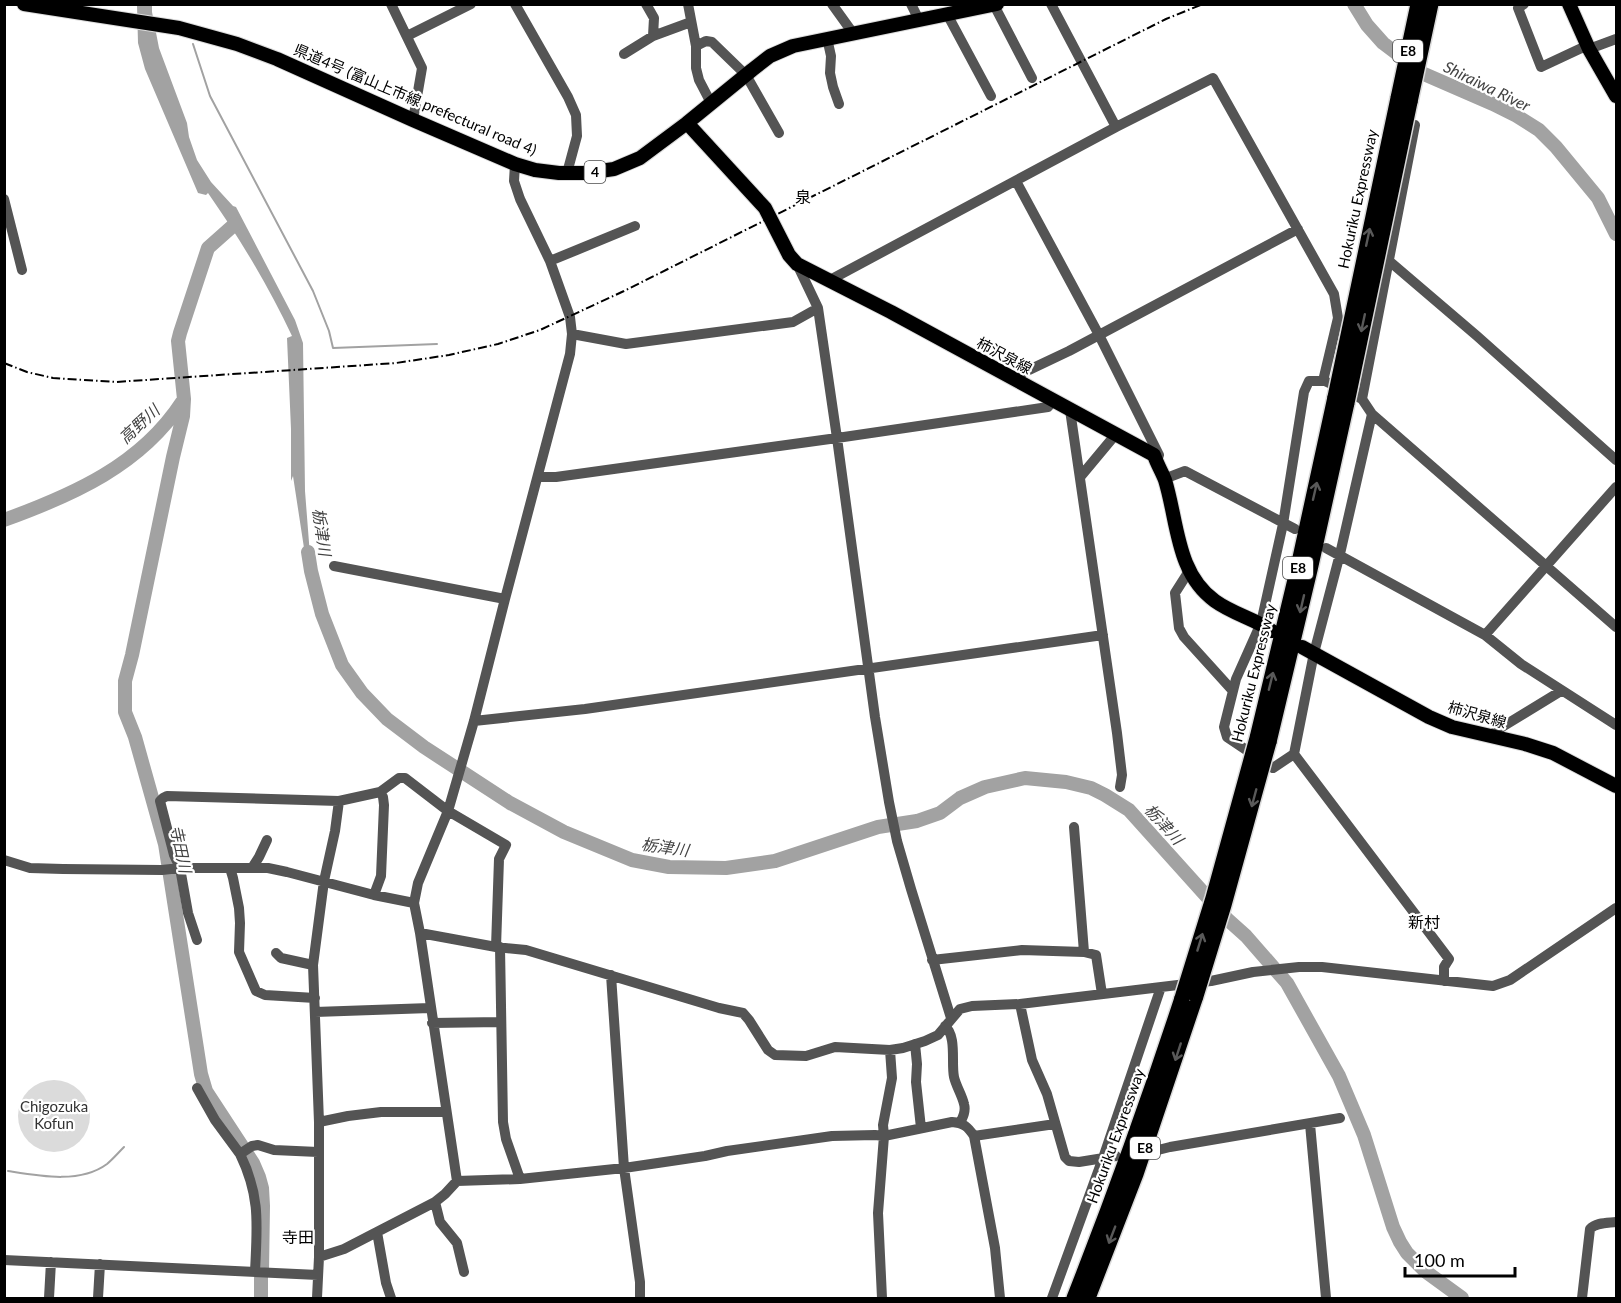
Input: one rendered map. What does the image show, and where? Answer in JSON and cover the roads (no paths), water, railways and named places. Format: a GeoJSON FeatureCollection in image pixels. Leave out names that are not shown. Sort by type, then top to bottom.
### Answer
{"type":"FeatureCollection","features":[{"type":"Feature","properties":{"kind":"highway","name":"Hokuriku Expressway"},"geometry":{"type":"LineString","coordinates":[[1348,400],[1418,4]]}},
{"type":"Feature","properties":{"kind":"highway","name":"Hokuriku Expressway"},"geometry":{"type":"LineString","coordinates":[[1088,1299],[1140,1163],[1189,997],[1213,898],[1263,740],[1310,570],[1431,4]]}},
{"type":"Feature","properties":{"kind":"highway","name":"Hokuriku Expressway"},"geometry":{"type":"LineString","coordinates":[[1074,1299],[1189,997]]}},
{"type":"Feature","properties":{"kind":"main road","name":"県道4号 (富山上市線 prefectural road 4)"},"geometry":{"type":"LineString","coordinates":[[24,4],[177,28],[237,44],[277,59],[515,164],[535,170],[567,173],[614,169],[640,158],[770,56],[793,46],[995,5]]}},
{"type":"Feature","properties":{"kind":"main road"},"geometry":{"type":"LineString","coordinates":[[1569,4],[1588,47],[1617,96]]}},
{"type":"Feature","properties":{"kind":"main road"},"geometry":{"type":"LineString","coordinates":[[687,123],[765,208],[789,255],[797,264]]}},
{"type":"Feature","properties":{"kind":"main road","name":"柿沢泉線"},"geometry":{"type":"LineString","coordinates":[[797,264],[1154,455],[1164,479],[1189,571],[1202,590],[1215,601],[1267,627]]}},
{"type":"Feature","properties":{"kind":"main road","name":"柿沢泉線"},"geometry":{"type":"LineString","coordinates":[[1308,650],[1452,727],[1553,753],[1617,786]]}},
{"type":"Feature","properties":{"kind":"street"},"geometry":{"type":"LineString","coordinates":[[391,4],[422,68],[412,120]]}},
{"type":"Feature","properties":{"kind":"street"},"geometry":{"type":"LineString","coordinates":[[407,36],[471,4]]}},
{"type":"Feature","properties":{"kind":"street"},"geometry":{"type":"LineString","coordinates":[[515,4],[576,115],[577,135],[567,173]]}},
{"type":"Feature","properties":{"kind":"street"},"geometry":{"type":"LineString","coordinates":[[646,4],[654,18],[652,36]]}},
{"type":"Feature","properties":{"kind":"street"},"geometry":{"type":"LineString","coordinates":[[688,4],[696,46],[696,68],[699,80],[711,103]]}},
{"type":"Feature","properties":{"kind":"street"},"geometry":{"type":"LineString","coordinates":[[832,4],[851,33]]}},
{"type":"Feature","properties":{"kind":"street"},"geometry":{"type":"LineString","coordinates":[[911,4],[919,20]]}},
{"type":"Feature","properties":{"kind":"street"},"geometry":{"type":"LineString","coordinates":[[1051,4],[1116,127]]}},
{"type":"Feature","properties":{"kind":"street"},"geometry":{"type":"LineString","coordinates":[[1524,4],[1518,8],[1541,67],[1588,47],[1617,39]]}},
{"type":"Feature","properties":{"kind":"street"},"geometry":{"type":"LineString","coordinates":[[995,5],[1032,78]]}},
{"type":"Feature","properties":{"kind":"street"},"geometry":{"type":"LineString","coordinates":[[947,14],[992,96]]}},
{"type":"Feature","properties":{"kind":"street"},"geometry":{"type":"LineString","coordinates":[[624,54],[652,36],[691,22]]}},
{"type":"Feature","properties":{"kind":"street"},"geometry":{"type":"LineString","coordinates":[[827,38],[831,56],[830,73],[839,104]]}},
{"type":"Feature","properties":{"kind":"street"},"geometry":{"type":"LineString","coordinates":[[696,46],[706,41],[712,42],[746,75],[779,133]]}},
{"type":"Feature","properties":{"kind":"street"},"geometry":{"type":"LineString","coordinates":[[830,280],[1116,127],[1213,78],[1335,294],[1338,318],[1323,381]]}},
{"type":"Feature","properties":{"kind":"street"},"geometry":{"type":"LineString","coordinates":[[1348,400],[1388,261],[1415,125]]}},
{"type":"Feature","properties":{"kind":"street"},"geometry":{"type":"LineString","coordinates":[[457,1181],[414,903],[418,883],[448,811],[466,750],[570,354],[572,334],[570,317],[550,261],[520,199],[514,181],[515,164]]}},
{"type":"Feature","properties":{"kind":"street"},"geometry":{"type":"LineString","coordinates":[[1016,181],[1099,335],[1159,455],[1156,462]]}},
{"type":"Feature","properties":{"kind":"street"},"geometry":{"type":"LineString","coordinates":[[4,199],[22,270]]}},
{"type":"Feature","properties":{"kind":"street"},"geometry":{"type":"LineString","coordinates":[[550,261],[635,226]]}},
{"type":"Feature","properties":{"kind":"street"},"geometry":{"type":"LineString","coordinates":[[1012,378],[1070,351],[1298,229]]}},
{"type":"Feature","properties":{"kind":"street"},"geometry":{"type":"LineString","coordinates":[[1388,261],[1617,460]]}},
{"type":"Feature","properties":{"kind":"street"},"geometry":{"type":"LineString","coordinates":[[797,264],[818,308],[889,802],[897,841],[948,1022],[954,1077],[964,1105],[960,1123]]}},
{"type":"Feature","properties":{"kind":"street"},"geometry":{"type":"LineString","coordinates":[[572,334],[626,344],[793,322],[818,308]]}},
{"type":"Feature","properties":{"kind":"street"},"geometry":{"type":"LineString","coordinates":[[1294,754],[1273,768],[1227,737],[1224,727],[1236,679],[1267,627],[1304,392],[1309,381],[1323,381],[1372,414],[1617,627]]}},
{"type":"Feature","properties":{"kind":"street"},"geometry":{"type":"LineString","coordinates":[[538,477],[556,477],[1048,407],[1054,400]]}},
{"type":"Feature","properties":{"kind":"street"},"geometry":{"type":"LineString","coordinates":[[1070,410],[1119,744],[1122,775],[1120,787]]}},
{"type":"Feature","properties":{"kind":"street"},"geometry":{"type":"LineString","coordinates":[[1372,414],[1340,554],[1308,650],[1294,754],[1449,959],[1444,967],[1444,981]]}},
{"type":"Feature","properties":{"kind":"street"},"geometry":{"type":"LineString","coordinates":[[1080,476],[1116,434]]}},
{"type":"Feature","properties":{"kind":"street"},"geometry":{"type":"LineString","coordinates":[[1164,479],[1185,471],[1295,529]]}},
{"type":"Feature","properties":{"kind":"street"},"geometry":{"type":"LineString","coordinates":[[1485,635],[1617,487]]}},
{"type":"Feature","properties":{"kind":"street"},"geometry":{"type":"LineString","coordinates":[[1326,548],[1485,635],[1521,664],[1617,725]]}},
{"type":"Feature","properties":{"kind":"street"},"geometry":{"type":"LineString","coordinates":[[334,566],[505,599]]}},
{"type":"Feature","properties":{"kind":"street"},"geometry":{"type":"LineString","coordinates":[[1189,571],[1175,593],[1179,628],[1184,637],[1233,690]]}},
{"type":"Feature","properties":{"kind":"street"},"geometry":{"type":"LineString","coordinates":[[474,721],[585,709],[1103,635]]}},
{"type":"Feature","properties":{"kind":"street"},"geometry":{"type":"LineString","coordinates":[[1490,736],[1561,691]]}},
{"type":"Feature","properties":{"kind":"street"},"geometry":{"type":"LineString","coordinates":[[197,940],[188,913],[180,868],[174,855],[160,801],[167,796],[339,801],[380,792],[399,778],[405,778],[448,811],[506,845],[499,859],[498,947],[503,1122],[506,1139],[520,1179]]}},
{"type":"Feature","properties":{"kind":"street"},"geometry":{"type":"LineString","coordinates":[[374,895],[381,876],[382,863],[384,805],[380,792]]}},
{"type":"Feature","properties":{"kind":"street"},"geometry":{"type":"LineString","coordinates":[[317,1299],[319,1122],[314,964],[324,881],[339,801]]}},
{"type":"Feature","properties":{"kind":"street"},"geometry":{"type":"LineString","coordinates":[[1074,827],[1084,952]]}},
{"type":"Feature","properties":{"kind":"street"},"geometry":{"type":"LineString","coordinates":[[252,868],[267,840]]}},
{"type":"Feature","properties":{"kind":"street"},"geometry":{"type":"LineString","coordinates":[[4,860],[30,868],[278,870],[414,903]]}},
{"type":"Feature","properties":{"kind":"street"},"geometry":{"type":"LineString","coordinates":[[230,868],[239,915],[239,952],[256,992],[265,995],[315,998]]}},
{"type":"Feature","properties":{"kind":"street"},"geometry":{"type":"LineString","coordinates":[[420,933],[526,950],[718,1008],[743,1013],[768,1050],[775,1055],[806,1056],[835,1047],[890,1050],[915,1044],[938,1035],[960,1009],[972,1006],[1020,1004],[1211,981],[1253,972],[1299,967],[1322,967],[1493,986],[1510,980],[1617,908]]}},
{"type":"Feature","properties":{"kind":"street"},"geometry":{"type":"LineString","coordinates":[[932,960],[1022,950],[1084,952],[1096,955],[1102,994]]}},
{"type":"Feature","properties":{"kind":"street"},"geometry":{"type":"LineString","coordinates":[[276,953],[282,958],[314,964]]}},
{"type":"Feature","properties":{"kind":"street"},"geometry":{"type":"LineString","coordinates":[[611,975],[624,1168],[640,1282],[640,1299]]}},
{"type":"Feature","properties":{"kind":"street"},"geometry":{"type":"LineString","coordinates":[[1052,1299],[1161,987]]}},
{"type":"Feature","properties":{"kind":"street"},"geometry":{"type":"LineString","coordinates":[[1020,1004],[1032,1060],[1047,1094],[1065,1157],[1069,1161],[1079,1162],[1116,1156]]}},
{"type":"Feature","properties":{"kind":"street"},"geometry":{"type":"LineString","coordinates":[[315,1012],[430,1008]]}},
{"type":"Feature","properties":{"kind":"street"},"geometry":{"type":"LineString","coordinates":[[432,1023],[501,1022]]}},
{"type":"Feature","properties":{"kind":"street"},"geometry":{"type":"LineString","coordinates":[[915,1044],[921,1128]]}},
{"type":"Feature","properties":{"kind":"street"},"geometry":{"type":"LineString","coordinates":[[882,1299],[878,1213],[883,1125],[892,1078],[890,1050]]}},
{"type":"Feature","properties":{"kind":"street"},"geometry":{"type":"LineString","coordinates":[[198,1088],[215,1120],[240,1154],[254,1188],[255,1272]]}},
{"type":"Feature","properties":{"kind":"street"},"geometry":{"type":"LineString","coordinates":[[319,1122],[381,1112],[446,1112]]}},
{"type":"Feature","properties":{"kind":"street"},"geometry":{"type":"LineString","coordinates":[[1154,1151],[1340,1118]]}},
{"type":"Feature","properties":{"kind":"street"},"geometry":{"type":"LineString","coordinates":[[319,1257],[344,1249],[435,1202],[457,1181],[520,1179],[624,1168],[832,1136],[884,1136],[952,1122],[968,1127],[974,1136],[995,1248],[1000,1299]]}},
{"type":"Feature","properties":{"kind":"street"},"geometry":{"type":"LineString","coordinates":[[974,1136],[1055,1124]]}},
{"type":"Feature","properties":{"kind":"street"},"geometry":{"type":"LineString","coordinates":[[1310,1124],[1326,1299]]}},
{"type":"Feature","properties":{"kind":"street"},"geometry":{"type":"LineString","coordinates":[[240,1154],[258,1145],[274,1150],[318,1152]]}},
{"type":"Feature","properties":{"kind":"street"},"geometry":{"type":"LineString","coordinates":[[435,1202],[440,1222],[457,1243],[464,1272]]}},
{"type":"Feature","properties":{"kind":"street"},"geometry":{"type":"LineString","coordinates":[[1582,1299],[1590,1229],[1592,1226],[1617,1222]]}},
{"type":"Feature","properties":{"kind":"street"},"geometry":{"type":"LineString","coordinates":[[377,1232],[391,1299]]}},
{"type":"Feature","properties":{"kind":"street"},"geometry":{"type":"LineString","coordinates":[[4,1260],[318,1275]]}},
{"type":"Feature","properties":{"kind":"street"},"geometry":{"type":"LineString","coordinates":[[49,1299],[51,1262]]}},
{"type":"Feature","properties":{"kind":"street"},"geometry":{"type":"LineString","coordinates":[[98,1299],[100,1264]]}},
{"type":"Feature","properties":{"kind":"waterway","name":"Shiraiwa River"},"geometry":{"type":"LineString","coordinates":[[1354,4],[1367,25],[1383,43],[1424,74],[1493,104],[1539,130],[1598,198],[1616,234]]}},
{"type":"Feature","properties":{"kind":"waterway"},"geometry":{"type":"LineString","coordinates":[[193,44],[210,96],[313,291],[329,331],[333,348],[437,344]]}},
{"type":"Feature","properties":{"kind":"waterway","name":"寺田川"},"geometry":{"type":"LineString","coordinates":[[235,224],[208,248],[178,341],[184,399],[183,416],[125,681],[125,712],[135,737],[165,844],[201,1074],[206,1091],[253,1163],[262,1188],[261,1298]]}},
{"type":"Feature","properties":{"kind":"waterway","name":"高野川"},"geometry":{"type":"LineString","coordinates":[[4,520],[55,500],[104,475],[147,443],[182,402]]}},
{"type":"Feature","properties":{"kind":"waterway","name":"栃津川"},"geometry":{"type":"LineString","coordinates":[[308,552],[322,614],[342,665],[362,693],[387,719],[424,747],[510,803],[564,832],[632,860],[669,867],[726,868],[775,861],[878,827],[917,821],[940,813],[960,798],[985,787],[1025,778],[1066,782],[1091,788],[1129,810],[1287,983],[1339,1076],[1364,1135],[1393,1227],[1400,1242],[1407,1253],[1425,1271],[1462,1298]]}},
{"type":"Feature","properties":{"kind":"waterway"},"geometry":{"type":"LineString","coordinates":[[8,1171],[59,1177],[84,1174],[107,1164],[124,1147]]}},
{"type":"Feature","properties":{"kind":"railway"},"geometry":{"type":"LineString","coordinates":[[4,363],[27,372],[53,378],[116,382],[396,363],[449,355],[498,344],[540,330],[624,291],[1166,19],[1203,4]]}},
{"type":"Feature","properties":{"kind":"district","name":"泉"},"geometry":{"type":"Point","coordinates":[803,197]}},
{"type":"Feature","properties":{"kind":"district","name":"新村"},"geometry":{"type":"Point","coordinates":[1424,922]}},
{"type":"Feature","properties":{"kind":"district","name":"寺田"},"geometry":{"type":"Point","coordinates":[298,1237]}},
{"type":"Feature","properties":{"kind":"park label","name":"Chigozuka Kofun"},"geometry":{"type":"Point","coordinates":[54,1116]}}]}
